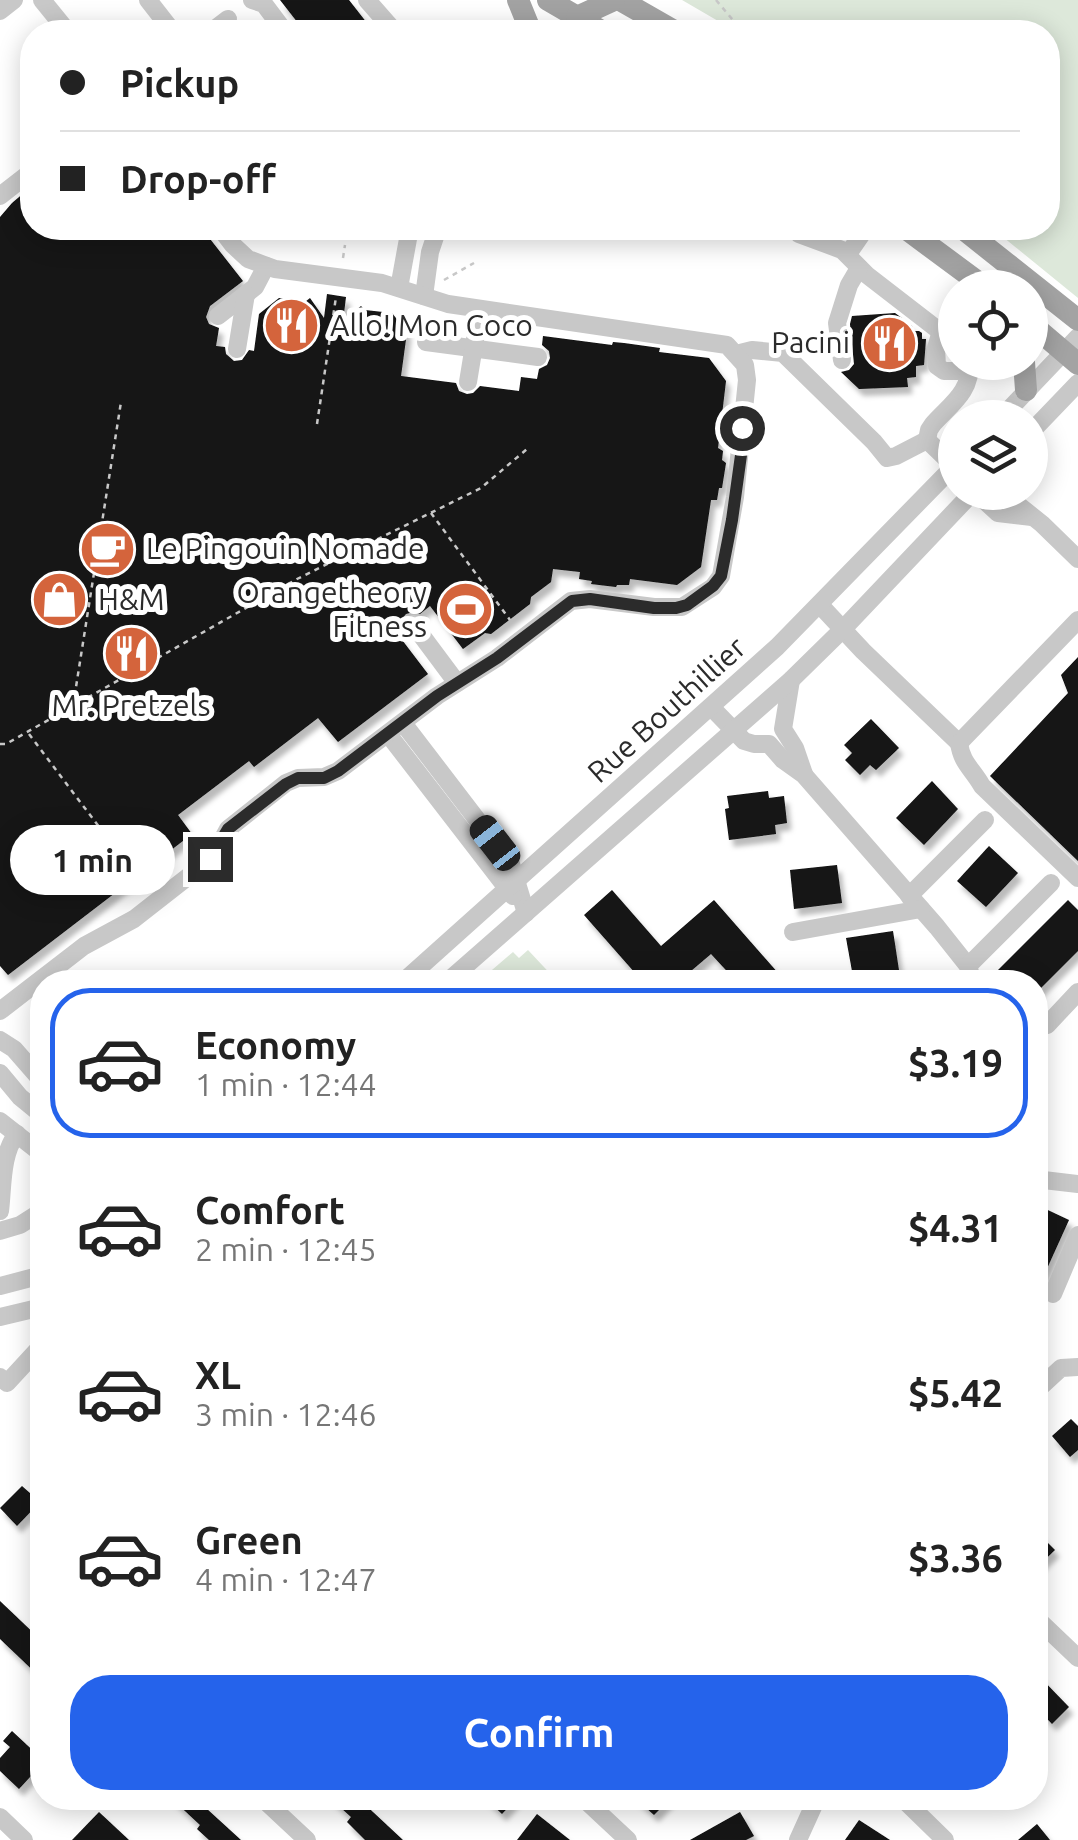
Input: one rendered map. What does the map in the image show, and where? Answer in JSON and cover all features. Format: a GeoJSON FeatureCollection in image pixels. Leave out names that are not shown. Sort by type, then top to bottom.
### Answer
{"type":"FeatureCollection","features":[{"type":"Feature","properties":{"kind":"main road"},"geometry":{"type":"LineString","coordinates":[[548,0],[575,20]]}},
{"type":"Feature","properties":{"kind":"main road"},"geometry":{"type":"LineString","coordinates":[[596,20],[617,0],[654,20]]}},
{"type":"Feature","properties":{"kind":"main road"},"geometry":{"type":"LineString","coordinates":[[922,240],[962,270]]}},
{"type":"Feature","properties":{"kind":"main road"},"geometry":{"type":"LineString","coordinates":[[977,240],[1078,320]]}},
{"type":"Feature","properties":{"kind":"main road"},"geometry":{"type":"LineString","coordinates":[[1048,335],[1073,351]]}},
{"type":"Feature","properties":{"kind":"main road"},"geometry":{"type":"LineString","coordinates":[[1025,380],[1026,390]]}},
{"type":"Feature","properties":{"kind":"street"},"geometry":{"type":"LineString","coordinates":[[0,11],[14,0]]}},
{"type":"Feature","properties":{"kind":"street"},"geometry":{"type":"LineString","coordinates":[[42,0],[58,20]]}},
{"type":"Feature","properties":{"kind":"street"},"geometry":{"type":"LineString","coordinates":[[148,0],[164,20]]}},
{"type":"Feature","properties":{"kind":"street"},"geometry":{"type":"LineString","coordinates":[[367,0],[384,20]]}},
{"type":"Feature","properties":{"kind":"street"},"geometry":{"type":"LineString","coordinates":[[0,196],[20,180]]}},
{"type":"Feature","properties":{"kind":"street"},"geometry":{"type":"LineString","coordinates":[[53,970],[84,946],[134,919],[203,865],[215,853],[228,829],[286,784],[298,778],[331,775],[572,601],[682,607],[718,582],[722,570],[742,448],[747,380],[745,365],[726,344],[448,304],[382,283],[266,266],[240,253],[234,240]]}},
{"type":"Feature","properties":{"kind":"street"},"geometry":{"type":"LineString","coordinates":[[399,288],[408,240]]}},
{"type":"Feature","properties":{"kind":"street"},"geometry":{"type":"LineString","coordinates":[[424,296],[434,240]]}},
{"type":"Feature","properties":{"kind":"street"},"geometry":{"type":"LineString","coordinates":[[815,240],[842,250],[938,329]]}},
{"type":"Feature","properties":{"kind":"street"},"geometry":{"type":"LineString","coordinates":[[842,360],[837,322],[861,240]]}},
{"type":"Feature","properties":{"kind":"street"},"geometry":{"type":"LineString","coordinates":[[218,316],[258,284],[266,266]]}},
{"type":"Feature","properties":{"kind":"street"},"geometry":{"type":"LineString","coordinates":[[237,349],[246,294]]}},
{"type":"Feature","properties":{"kind":"street"},"geometry":{"type":"LineString","coordinates":[[468,382],[480,309]]}},
{"type":"Feature","properties":{"kind":"street"},"geometry":{"type":"LineString","coordinates":[[426,342],[538,357]]}},
{"type":"Feature","properties":{"kind":"street"},"geometry":{"type":"LineString","coordinates":[[736,354],[752,350],[783,353],[887,458],[927,440]]}},
{"type":"Feature","properties":{"kind":"street"},"geometry":{"type":"LineString","coordinates":[[1017,400],[1073,351]]}},
{"type":"Feature","properties":{"kind":"street"},"geometry":{"type":"LineString","coordinates":[[927,440],[933,424],[966,387],[967,380]]}},
{"type":"Feature","properties":{"kind":"street"},"geometry":{"type":"LineString","coordinates":[[1048,414],[1078,383]]}},
{"type":"Feature","properties":{"kind":"street"},"geometry":{"type":"LineString","coordinates":[[927,440],[938,450]]}},
{"type":"Feature","properties":{"kind":"street","name":"Rue Bouthillier"},"geometry":{"type":"LineString","coordinates":[[416,970],[711,707],[820,605],[938,484]]}},
{"type":"Feature","properties":{"kind":"street","name":"Rue Bouthillier"},"geometry":{"type":"LineString","coordinates":[[460,970],[791,680],[957,510]]}},
{"type":"Feature","properties":{"kind":"street"},"geometry":{"type":"LineString","coordinates":[[995,510],[1033,517]]}},
{"type":"Feature","properties":{"kind":"street"},"geometry":{"type":"LineString","coordinates":[[1024,510],[1078,559]]}},
{"type":"Feature","properties":{"kind":"street"},"geometry":{"type":"LineString","coordinates":[[820,605],[990,772]]}},
{"type":"Feature","properties":{"kind":"street"},"geometry":{"type":"LineString","coordinates":[[960,743],[1078,620]]}},
{"type":"Feature","properties":{"kind":"street"},"geometry":{"type":"LineString","coordinates":[[413,624],[457,683]]}},
{"type":"Feature","properties":{"kind":"street"},"geometry":{"type":"LineString","coordinates":[[791,680],[783,729],[795,748],[804,775]]}},
{"type":"Feature","properties":{"kind":"street"},"geometry":{"type":"LineString","coordinates":[[711,707],[750,744],[769,744],[804,775],[915,902],[967,970]]}},
{"type":"Feature","properties":{"kind":"street"},"geometry":{"type":"LineString","coordinates":[[396,728],[511,864],[512,885],[526,912]]}},
{"type":"Feature","properties":{"kind":"street"},"geometry":{"type":"LineString","coordinates":[[765,744],[772,733],[783,729]]}},
{"type":"Feature","properties":{"kind":"street"},"geometry":{"type":"LineString","coordinates":[[960,743],[962,759],[982,786],[1078,878]]}},
{"type":"Feature","properties":{"kind":"street"},"geometry":{"type":"LineString","coordinates":[[793,932],[915,902],[985,820]]}},
{"type":"Feature","properties":{"kind":"street"},"geometry":{"type":"LineString","coordinates":[[974,970],[1050,883]]}},
{"type":"Feature","properties":{"kind":"street"},"geometry":{"type":"LineString","coordinates":[[0,1011],[30,988]]}},
{"type":"Feature","properties":{"kind":"street"},"geometry":{"type":"LineString","coordinates":[[1048,1023],[1078,992]]}},
{"type":"Feature","properties":{"kind":"street"},"geometry":{"type":"LineString","coordinates":[[0,1040],[30,1067]]}},
{"type":"Feature","properties":{"kind":"street"},"geometry":{"type":"LineString","coordinates":[[0,1073],[30,1105]]}},
{"type":"Feature","properties":{"kind":"street"},"geometry":{"type":"LineString","coordinates":[[0,1121],[30,1144]]}},
{"type":"Feature","properties":{"kind":"street"},"geometry":{"type":"LineString","coordinates":[[0,1211],[8,1151],[17,1134]]}},
{"type":"Feature","properties":{"kind":"street"},"geometry":{"type":"LineString","coordinates":[[1048,1181],[1078,1184]]}},
{"type":"Feature","properties":{"kind":"street"},"geometry":{"type":"LineString","coordinates":[[0,1230],[30,1219]]}},
{"type":"Feature","properties":{"kind":"street"},"geometry":{"type":"LineString","coordinates":[[1053,1294],[1078,1235]]}},
{"type":"Feature","properties":{"kind":"street"},"geometry":{"type":"LineString","coordinates":[[0,1286],[30,1277]]}},
{"type":"Feature","properties":{"kind":"street"},"geometry":{"type":"LineString","coordinates":[[0,1317],[30,1310]]}},
{"type":"Feature","properties":{"kind":"street"},"geometry":{"type":"LineString","coordinates":[[0,1377],[7,1383],[30,1358]]}},
{"type":"Feature","properties":{"kind":"street"},"geometry":{"type":"LineString","coordinates":[[1048,1379],[1067,1366],[1078,1367]]}},
{"type":"Feature","properties":{"kind":"street"},"geometry":{"type":"LineString","coordinates":[[1048,1629],[1078,1658]]}},
{"type":"Feature","properties":{"kind":"street"},"geometry":{"type":"LineString","coordinates":[[275,1810],[306,1840]]}},
{"type":"Feature","properties":{"kind":"street"},"geometry":{"type":"LineString","coordinates":[[596,1810],[628,1840]]}},
{"type":"Feature","properties":{"kind":"street"},"geometry":{"type":"LineString","coordinates":[[798,1840],[812,1810]]}},
{"type":"Feature","properties":{"kind":"street"},"geometry":{"type":"LineString","coordinates":[[914,1810],[944,1840]]}},
{"type":"Feature","properties":{"kind":"street"},"geometry":{"type":"LineString","coordinates":[[0,1817],[24,1840]]}},
{"type":"Feature","properties":{"kind":"path"},"geometry":{"type":"LineString","coordinates":[[716,0],[733,20]]}},
{"type":"Feature","properties":{"kind":"path"},"geometry":{"type":"LineString","coordinates":[[342,269],[345,245]]}},
{"type":"Feature","properties":{"kind":"path"},"geometry":{"type":"LineString","coordinates":[[443,280],[474,264]]}},
{"type":"Feature","properties":{"kind":"path"},"geometry":{"type":"LineString","coordinates":[[317,424],[337,296]]}},
{"type":"Feature","properties":{"kind":"path"},"geometry":{"type":"LineString","coordinates":[[72,706],[121,402]]}},
{"type":"Feature","properties":{"kind":"path"},"geometry":{"type":"LineString","coordinates":[[0,744],[297,579],[481,488],[527,449]]}},
{"type":"Feature","properties":{"kind":"path"},"geometry":{"type":"LineString","coordinates":[[431,513],[510,620]]}},
{"type":"Feature","properties":{"kind":"path"},"geometry":{"type":"LineString","coordinates":[[27,732],[136,876]]}},
{"type":"Feature","properties":{"kind":"green space"},"geometry":{"type":"Polygon","coordinates":[[[682,0],[1078,0],[1078,298],[1007,240],[1060,240],[1060,20],[716,20],[682,0]]]}},
{"type":"Feature","properties":{"kind":"green space"},"geometry":{"type":"Polygon","coordinates":[[[528,950],[547,970],[492,970],[513,952],[519,958],[528,950]]]}},
{"type":"Feature","properties":{"kind":"building"},"geometry":{"type":"Polygon","coordinates":[[[280,0],[349,0],[365,20],[296,20],[280,0]]]}},
{"type":"Feature","properties":{"kind":"building"},"geometry":{"type":"Polygon","coordinates":[[[20,196],[20,240],[211,240],[243,281],[210,306],[206,317],[209,324],[219,328],[216,346],[225,347],[234,361],[242,360],[249,350],[254,351],[259,314],[279,298],[305,302],[310,298],[324,318],[327,294],[346,297],[343,321],[361,306],[365,310],[392,313],[407,332],[401,376],[456,383],[459,391],[467,394],[480,386],[519,391],[521,377],[537,379],[539,369],[550,358],[542,345],[543,336],[612,345],[624,343],[709,358],[726,381],[718,448],[726,463],[722,488],[717,500],[711,500],[701,567],[677,585],[630,579],[629,585],[616,587],[579,579],[580,572],[553,569],[551,582],[531,597],[530,604],[491,634],[485,633],[463,649],[430,606],[420,614],[406,614],[396,632],[428,674],[338,742],[318,718],[254,767],[249,761],[178,815],[192,834],[8,975],[0,966],[0,217],[20,196]]]}},
{"type":"Feature","properties":{"kind":"building"},"geometry":{"type":"Polygon","coordinates":[[[895,313],[926,339],[924,365],[916,366],[916,377],[907,378],[908,387],[859,389],[841,372],[854,364],[852,316],[895,313]]]}},
{"type":"Feature","properties":{"kind":"building"},"geometry":{"type":"Polygon","coordinates":[[[1078,657],[1078,861],[990,776],[1068,693],[1061,675],[1078,657]]]}},
{"type":"Feature","properties":{"kind":"building"},"geometry":{"type":"Polygon","coordinates":[[[871,719],[899,748],[876,770],[870,765],[860,775],[845,760],[852,753],[844,745],[871,719]]]}},
{"type":"Feature","properties":{"kind":"building"},"geometry":{"type":"Polygon","coordinates":[[[932,781],[958,809],[924,845],[896,818],[932,781]]]}},
{"type":"Feature","properties":{"kind":"building"},"geometry":{"type":"Polygon","coordinates":[[[768,791],[769,798],[784,796],[787,823],[775,825],[776,834],[729,840],[727,796],[768,791]]]}},
{"type":"Feature","properties":{"kind":"building"},"geometry":{"type":"Polygon","coordinates":[[[989,846],[1018,873],[986,907],[957,881],[989,846]]]}},
{"type":"Feature","properties":{"kind":"building"},"geometry":{"type":"Polygon","coordinates":[[[837,865],[842,903],[794,909],[790,870],[837,865]]]}},
{"type":"Feature","properties":{"kind":"building"},"geometry":{"type":"Polygon","coordinates":[[[612,890],[661,946],[714,900],[775,970],[726,970],[711,954],[692,970],[632,970],[584,915],[612,890]]]}},
{"type":"Feature","properties":{"kind":"building"},"geometry":{"type":"Polygon","coordinates":[[[1068,900],[1078,910],[1078,951],[1048,981],[1048,970],[998,970],[1068,900]]]}},
{"type":"Feature","properties":{"kind":"building"},"geometry":{"type":"Polygon","coordinates":[[[893,931],[899,970],[852,970],[846,938],[893,931]]]}},
{"type":"Feature","properties":{"kind":"building"},"geometry":{"type":"Polygon","coordinates":[[[1048,1210],[1069,1220],[1048,1266],[1048,1210]]]}},
{"type":"Feature","properties":{"kind":"building"},"geometry":{"type":"Polygon","coordinates":[[[1071,1419],[1078,1426],[1078,1450],[1070,1457],[1052,1436],[1071,1419]]]}},
{"type":"Feature","properties":{"kind":"building"},"geometry":{"type":"Polygon","coordinates":[[[22,1486],[30,1493],[30,1512],[17,1526],[0,1508],[22,1486]]]}},
{"type":"Feature","properties":{"kind":"building"},"geometry":{"type":"Polygon","coordinates":[[[0,1601],[30,1630],[30,1668],[0,1639],[0,1601]]]}},
{"type":"Feature","properties":{"kind":"building"},"geometry":{"type":"Polygon","coordinates":[[[1048,1685],[1069,1707],[1052,1724],[1048,1720],[1048,1685]]]}},
{"type":"Feature","properties":{"kind":"building"},"geometry":{"type":"Polygon","coordinates":[[[12,1731],[30,1748],[30,1777],[19,1789],[0,1771],[0,1758],[10,1747],[3,1741],[12,1731]]]}},
{"type":"Feature","properties":{"kind":"building"},"geometry":{"type":"Polygon","coordinates":[[[184,1810],[208,1810],[241,1840],[209,1840],[197,1829],[200,1825],[184,1810]]]}},
{"type":"Feature","properties":{"kind":"building"},"geometry":{"type":"Polygon","coordinates":[[[343,1810],[371,1810],[403,1840],[365,1840],[347,1822],[351,1817],[343,1810]]]}},
{"type":"Feature","properties":{"kind":"building"},"geometry":{"type":"Polygon","coordinates":[[[99,1812],[129,1840],[72,1840],[99,1812]]]}},
{"type":"Feature","properties":{"kind":"building"},"geometry":{"type":"Polygon","coordinates":[[[740,1812],[754,1836],[746,1840],[690,1840],[740,1812]]]}},
{"type":"Feature","properties":{"kind":"building"},"geometry":{"type":"Polygon","coordinates":[[[537,1814],[570,1840],[517,1840],[537,1814]]]}},
{"type":"Feature","properties":{"kind":"building"},"geometry":{"type":"Polygon","coordinates":[[[859,1820],[890,1840],[845,1840],[859,1820]]]}},
{"type":"Feature","properties":{"kind":"building"},"geometry":{"type":"Polygon","coordinates":[[[1037,1824],[1050,1840],[1018,1840],[1037,1824]]]}},
{"type":"Feature","properties":{"kind":"place","name":"Allo! Mon Coco"},"geometry":{"type":"Point","coordinates":[291,326]}},
{"type":"Feature","properties":{"kind":"place","name":"Pacini"},"geometry":{"type":"Point","coordinates":[889,343]}},
{"type":"Feature","properties":{"kind":"place","name":"Le Pingouin Nomade"},"geometry":{"type":"Point","coordinates":[107,549]}},
{"type":"Feature","properties":{"kind":"place","name":"H&M"},"geometry":{"type":"Point","coordinates":[59,600]}},
{"type":"Feature","properties":{"kind":"place","name":"Orangetheory Fitness"},"geometry":{"type":"Point","coordinates":[466,610]}},
{"type":"Feature","properties":{"kind":"place","name":"Mr. Pretzels"},"geometry":{"type":"Point","coordinates":[131,654]}},
{"type":"Feature","properties":{"kind":"route"},"geometry":{"type":"LineString","coordinates":[[210,859],[228,829],[286,784],[298,778],[324,778],[338,771],[572,601],[590,599],[676,608],[687,605],[718,582],[732,520],[742,428]]}}]}
